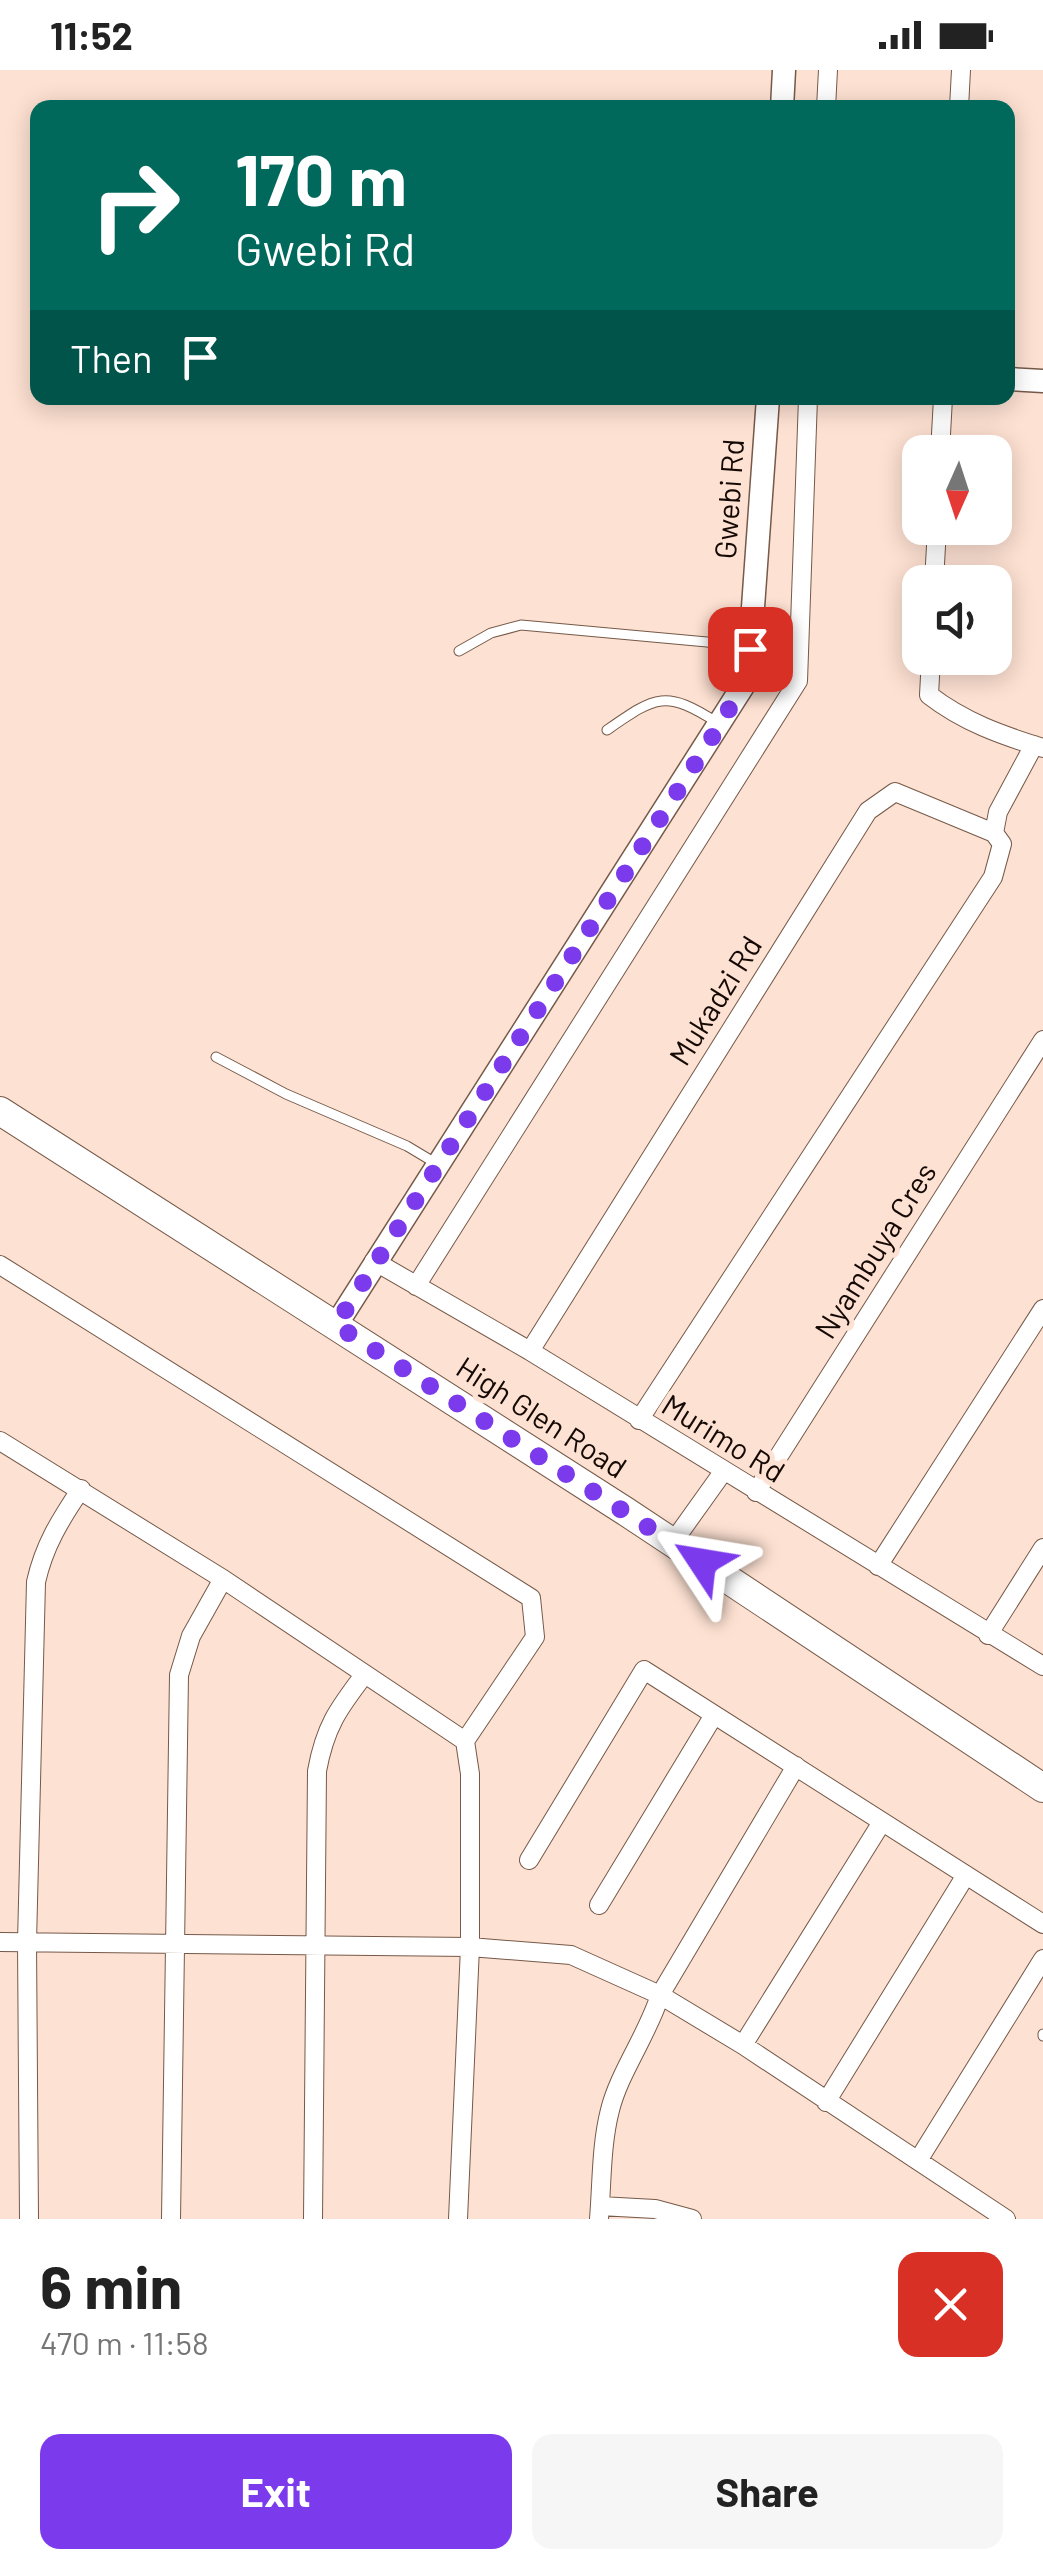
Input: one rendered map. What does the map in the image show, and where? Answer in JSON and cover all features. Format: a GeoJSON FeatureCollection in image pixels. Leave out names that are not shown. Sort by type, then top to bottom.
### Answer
{"type":"FeatureCollection","features":[{"type":"Feature","properties":{"kind":"main road","name":"High Glen Road"},"geometry":{"type":"LineString","coordinates":[[0,1111],[673,1542],[1043,1788]]}},
{"type":"Feature","properties":{"kind":"street"},"geometry":{"type":"LineString","coordinates":[[782,100],[784,70]]}},
{"type":"Feature","properties":{"kind":"street"},"geometry":{"type":"LineString","coordinates":[[826,100],[828,70]]}},
{"type":"Feature","properties":{"kind":"street"},"geometry":{"type":"LineString","coordinates":[[959,100],[961,70]]}},
{"type":"Feature","properties":{"kind":"street"},"geometry":{"type":"LineString","coordinates":[[1015,379],[1043,381]]}},
{"type":"Feature","properties":{"kind":"street","name":"Gwebi Rd"},"geometry":{"type":"LineString","coordinates":[[336,1325],[742,686],[750,649],[767,405]]}},
{"type":"Feature","properties":{"kind":"street"},"geometry":{"type":"LineString","coordinates":[[416,1286],[798,681],[808,405]]}},
{"type":"Feature","properties":{"kind":"street"},"geometry":{"type":"LineString","coordinates":[[941,435],[943,405]]}},
{"type":"Feature","properties":{"kind":"street"},"geometry":{"type":"LineString","coordinates":[[639,1420],[992,877],[998,812],[1038,747],[992,733],[955,715],[929,695],[930,675]]}},
{"type":"Feature","properties":{"kind":"street","name":"Mukadzi Rd"},"geometry":{"type":"LineString","coordinates":[[530,1351],[868,812],[895,792],[998,838]]}},
{"type":"Feature","properties":{"kind":"street","name":"Nyambuya Cres"},"geometry":{"type":"LineString","coordinates":[[756,1492],[1043,1040]]}},
{"type":"Feature","properties":{"kind":"street","name":"Murimo Rd"},"geometry":{"type":"LineString","coordinates":[[374,1261],[530,1351],[988,1634],[1041,1662]]}},
{"type":"Feature","properties":{"kind":"street"},"geometry":{"type":"LineString","coordinates":[[0,1265],[532,1598],[535,1637],[465,1741],[470,1774],[470,1947],[458,2219]]}},
{"type":"Feature","properties":{"kind":"street"},"geometry":{"type":"LineString","coordinates":[[878,1566],[1043,1309]]}},
{"type":"Feature","properties":{"kind":"street"},"geometry":{"type":"LineString","coordinates":[[0,1441],[224,1579],[465,1741]]}},
{"type":"Feature","properties":{"kind":"street"},"geometry":{"type":"LineString","coordinates":[[673,1542],[723,1472]]}},
{"type":"Feature","properties":{"kind":"street"},"geometry":{"type":"LineString","coordinates":[[30,2219],[28,1942],[36,1582],[42,1553],[52,1532],[81,1488]]}},
{"type":"Feature","properties":{"kind":"street"},"geometry":{"type":"LineString","coordinates":[[988,1634],[1043,1548]]}},
{"type":"Feature","properties":{"kind":"street"},"geometry":{"type":"LineString","coordinates":[[171,2219],[179,1675],[190,1636],[224,1579]]}},
{"type":"Feature","properties":{"kind":"street"},"geometry":{"type":"LineString","coordinates":[[529,1860],[644,1670],[1043,1924]]}},
{"type":"Feature","properties":{"kind":"street"},"geometry":{"type":"LineString","coordinates":[[314,2219],[318,1771],[324,1736],[341,1704],[364,1674]]}},
{"type":"Feature","properties":{"kind":"street"},"geometry":{"type":"LineString","coordinates":[[599,1905],[714,1715]]}},
{"type":"Feature","properties":{"kind":"street"},"geometry":{"type":"LineString","coordinates":[[692,2219],[655,2209],[600,2213],[610,2108],[660,1995],[796,1766]]}},
{"type":"Feature","properties":{"kind":"street"},"geometry":{"type":"LineString","coordinates":[[743,2044],[882,1822]]}},
{"type":"Feature","properties":{"kind":"street"},"geometry":{"type":"LineString","coordinates":[[826,2102],[966,1875]]}},
{"type":"Feature","properties":{"kind":"street"},"geometry":{"type":"LineString","coordinates":[[0,1942],[470,1947],[571,1955],[660,1995],[743,2044],[1006,2219]]}},
{"type":"Feature","properties":{"kind":"street"},"geometry":{"type":"LineString","coordinates":[[919,2159],[1043,1959]]}},
{"type":"Feature","properties":{"kind":"lane"},"geometry":{"type":"LineString","coordinates":[[459,651],[491,633],[521,625],[750,649]]}},
{"type":"Feature","properties":{"kind":"lane"},"geometry":{"type":"LineString","coordinates":[[608,730],[644,704],[666,700],[688,704],[720,725]]}},
{"type":"Feature","properties":{"kind":"lane"},"geometry":{"type":"LineString","coordinates":[[216,1057],[286,1094],[407,1146],[436,1164]]}},
{"type":"Feature","properties":{"kind":"route"},"geometry":{"type":"LineString","coordinates":[[702,1562],[336,1325],[720,725],[742,686],[750,649]]}}]}
